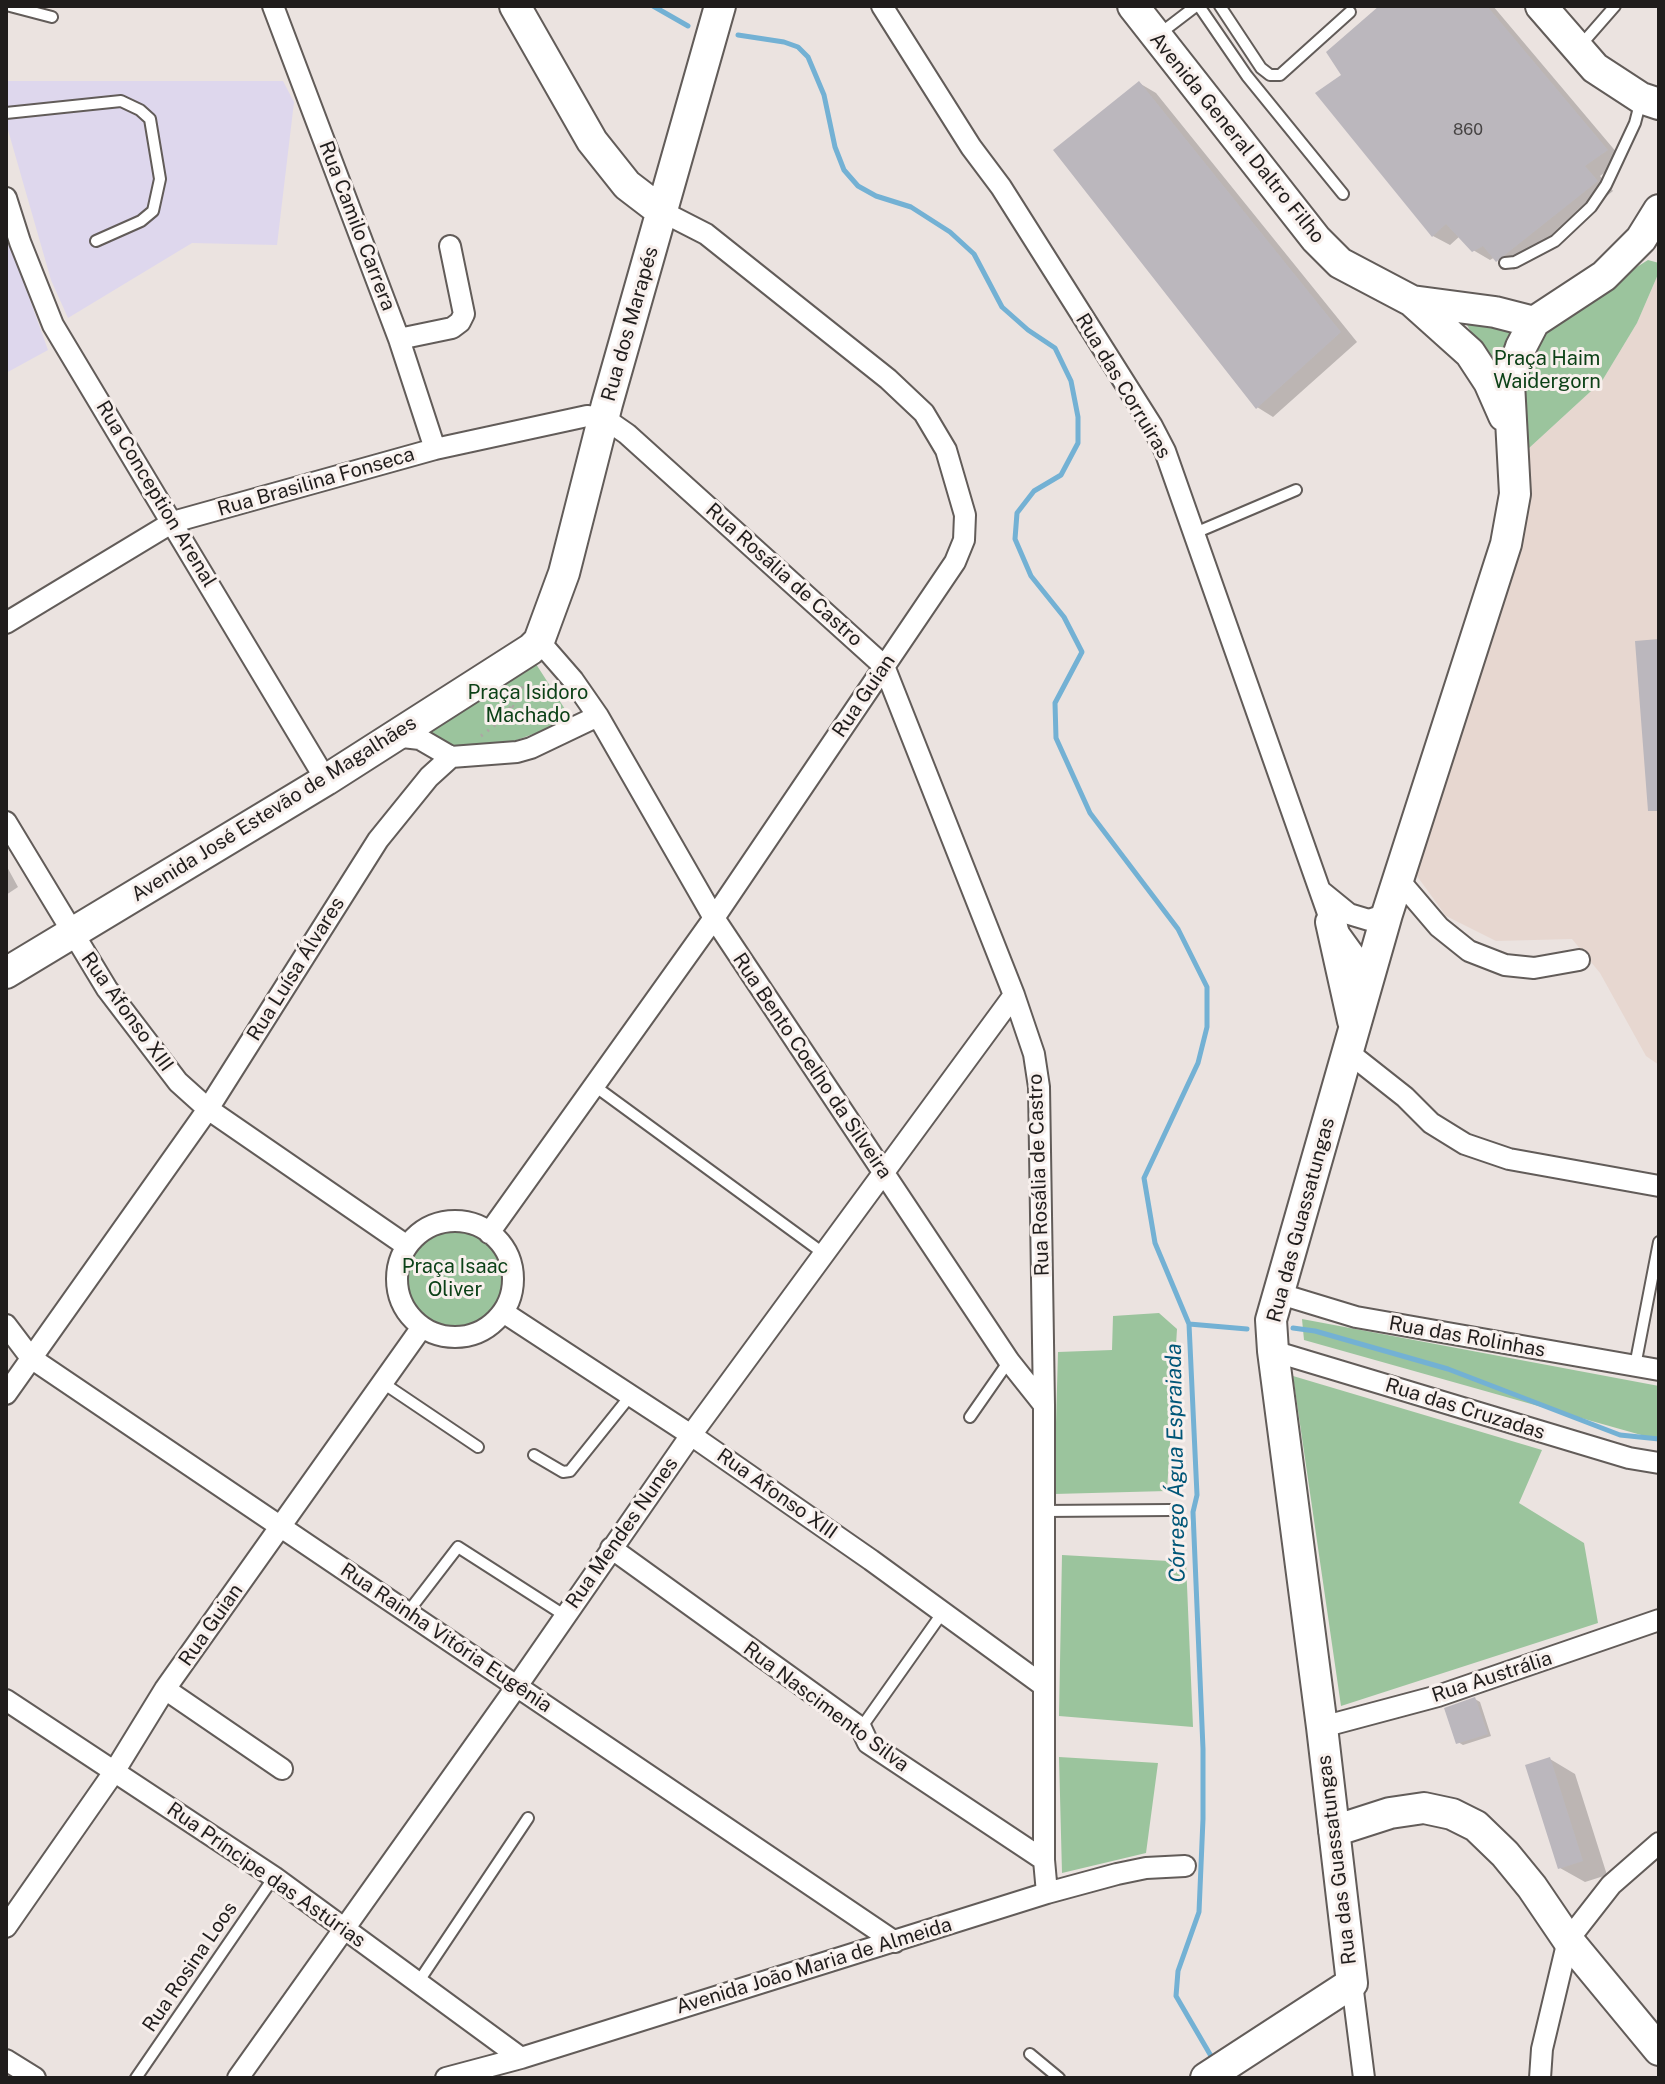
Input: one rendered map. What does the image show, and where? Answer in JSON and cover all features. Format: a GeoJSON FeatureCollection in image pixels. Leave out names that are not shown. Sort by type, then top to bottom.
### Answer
{"type":"FeatureCollection","features":[{"type":"Feature","properties":{"kind":"street","name":"Rua Camilo Carrera"},"geometry":{"type":"LineString","coordinates":[[273,6],[399,339],[435,449]]}},
{"type":"Feature","properties":{"kind":"street"},"geometry":{"type":"LineString","coordinates":[[515,6],[592,141],[627,185],[661,211]]}},
{"type":"Feature","properties":{"kind":"street","name":"Rua dos Marapés"},"geometry":{"type":"LineString","coordinates":[[535,645],[564,573],[604,418],[720,6]]}},
{"type":"Feature","properties":{"kind":"street","name":"Rua das Corruiras"},"geometry":{"type":"LineString","coordinates":[[882,6],[1152,426],[1165,451],[1331,922],[1370,976]]}},
{"type":"Feature","properties":{"kind":"street","name":"Avenida General Daltro Filho"},"geometry":{"type":"LineString","coordinates":[[1133,6],[1316,239],[1340,263],[1412,301],[1495,312],[1534,322]]}},
{"type":"Feature","properties":{"kind":"street"},"geometry":{"type":"LineString","coordinates":[[1541,6],[1595,68],[1650,101]]}},
{"type":"Feature","properties":{"kind":"street","name":"Rua Conception Arenal"},"geometry":{"type":"LineString","coordinates":[[6,198],[53,325],[326,780]]}},
{"type":"Feature","properties":{"kind":"street"},"geometry":{"type":"LineString","coordinates":[[1511,432],[1509,383],[1521,347],[1534,322],[1604,276],[1641,239],[1659,210]]}},
{"type":"Feature","properties":{"kind":"street","name":"Rua Guian"},"geometry":{"type":"LineString","coordinates":[[489,1233],[714,918],[955,562],[964,540],[965,515],[946,450],[924,413],[888,379],[706,234],[661,211]]}},
{"type":"Feature","properties":{"kind":"street"},"geometry":{"type":"LineString","coordinates":[[399,339],[452,328],[460,322],[464,314],[450,246]]}},
{"type":"Feature","properties":{"kind":"street"},"geometry":{"type":"LineString","coordinates":[[1412,301],[1470,353],[1489,382],[1511,432]]}},
{"type":"Feature","properties":{"kind":"street","name":"Rua Brasilina Fonseca"},"geometry":{"type":"LineString","coordinates":[[6,623],[173,522],[435,449],[587,416],[604,418]]}},
{"type":"Feature","properties":{"kind":"street","name":"Rua Rosália de Castro"},"geometry":{"type":"LineString","coordinates":[[604,418],[627,434],[884,666],[1014,995],[1034,1054],[1039,1087],[1044,1405],[1044,1860],[1047,1893]]}},
{"type":"Feature","properties":{"kind":"street","name":"Rua das Guassatungas"},"geometry":{"type":"LineString","coordinates":[[1364,2078],[1271,1320],[1387,914],[1506,544],[1515,494],[1511,432]]}},
{"type":"Feature","properties":{"kind":"street"},"geometry":{"type":"LineString","coordinates":[[394,736],[420,739],[451,757],[517,752],[598,716],[573,680],[535,645]]}},
{"type":"Feature","properties":{"kind":"street","name":"Avenida José Estevão de Magalhães"},"geometry":{"type":"LineString","coordinates":[[6,973],[326,780],[535,645]]}},
{"type":"Feature","properties":{"kind":"street","name":"Rua Bento Coelho da Silveira"},"geometry":{"type":"LineString","coordinates":[[598,716],[714,918],[1009,1361],[1044,1405]]}},
{"type":"Feature","properties":{"kind":"street","name":"Rua Luísa Álvares"},"geometry":{"type":"LineString","coordinates":[[6,1394],[208,1109],[378,840],[429,777],[451,757]]}},
{"type":"Feature","properties":{"kind":"street","name":"Rua Afonso XIII"},"geometry":{"type":"LineString","coordinates":[[6,822],[71,934],[148,1045],[178,1082],[208,1109],[407,1246]]}},
{"type":"Feature","properties":{"kind":"street"},"geometry":{"type":"LineString","coordinates":[[1398,879],[1439,927],[1469,951],[1505,965],[1534,968],[1579,960]]}},
{"type":"Feature","properties":{"kind":"street"},"geometry":{"type":"LineString","coordinates":[[1322,892],[1349,914],[1369,920],[1387,914]]}},
{"type":"Feature","properties":{"kind":"street"},"geometry":{"type":"LineString","coordinates":[[1331,922],[1351,1040],[1431,1123],[1465,1144],[1509,1159],[1659,1186]]}},
{"type":"Feature","properties":{"kind":"street","name":"Rua Mendes Nunes"},"geometry":{"type":"LineString","coordinates":[[238,2078],[691,1435],[1014,995]]}},
{"type":"Feature","properties":{"kind":"street"},"geometry":{"type":"LineString","coordinates":[[454,1221],[472,1224],[489,1233],[501,1245],[511,1270],[510,1296],[503,1312],[490,1325],[474,1334],[448,1336],[422,1327],[408,1315],[396,1281],[399,1263],[407,1246],[419,1233],[436,1224],[454,1221]]}},
{"type":"Feature","properties":{"kind":"street","name":"Rua das Rolinhas"},"geometry":{"type":"LineString","coordinates":[[1277,1293],[1356,1317],[1659,1370]]}},
{"type":"Feature","properties":{"kind":"street","name":"Rua Afonso XIII"},"geometry":{"type":"LineString","coordinates":[[503,1312],[691,1435],[1044,1686]]}},
{"type":"Feature","properties":{"kind":"street","name":"Rua Rainha Vitória Eugênia"},"geometry":{"type":"LineString","coordinates":[[6,1325],[31,1358],[895,1942]]}},
{"type":"Feature","properties":{"kind":"street","name":"Rua Guian"},"geometry":{"type":"LineString","coordinates":[[6,1927],[114,1772],[165,1689],[422,1327]]}},
{"type":"Feature","properties":{"kind":"street","name":"Rua das Cruzadas"},"geometry":{"type":"LineString","coordinates":[[1273,1351],[1629,1458],[1659,1463]]}},
{"type":"Feature","properties":{"kind":"street","name":"Rua Nascimento Silva"},"geometry":{"type":"LineString","coordinates":[[611,1548],[861,1728],[868,1743],[1044,1860]]}},
{"type":"Feature","properties":{"kind":"street","name":"Rua Austrália"},"geometry":{"type":"LineString","coordinates":[[1322,1727],[1438,1696],[1659,1620]]}},
{"type":"Feature","properties":{"kind":"street"},"geometry":{"type":"LineString","coordinates":[[165,1689],[282,1769]]}},
{"type":"Feature","properties":{"kind":"street","name":"Rua Príncipe das Astúrias"},"geometry":{"type":"LineString","coordinates":[[6,1700],[274,1877],[521,2058]]}},
{"type":"Feature","properties":{"kind":"street"},"geometry":{"type":"LineString","coordinates":[[1334,1831],[1412,1808],[1431,1808],[1460,1818],[1484,1832],[1532,1887],[1568,1940],[1659,2050]]}},
{"type":"Feature","properties":{"kind":"street"},"geometry":{"type":"LineString","coordinates":[[1540,2078],[1542,2049],[1568,1940],[1611,1885],[1658,1845]]}},
{"type":"Feature","properties":{"kind":"street","name":"Avenida João Maria de Almeida"},"geometry":{"type":"LineString","coordinates":[[446,2078],[521,2058],[1047,1893],[1146,1868],[1185,1866]]}},
{"type":"Feature","properties":{"kind":"street"},"geometry":{"type":"LineString","coordinates":[[1206,2078],[1352,1983]]}},
{"type":"Feature","properties":{"kind":"street"},"geometry":{"type":"LineString","coordinates":[[6,2060],[35,2078]]}},
{"type":"Feature","properties":{"kind":"lane"},"geometry":{"type":"LineString","coordinates":[[10,6],[52,17]]}},
{"type":"Feature","properties":{"kind":"lane"},"geometry":{"type":"LineString","coordinates":[[1156,36],[1198,6],[1247,76],[1343,194]]}},
{"type":"Feature","properties":{"kind":"lane"},"geometry":{"type":"LineString","coordinates":[[1220,6],[1261,68],[1270,75],[1280,75],[1350,12]]}},
{"type":"Feature","properties":{"kind":"lane"},"geometry":{"type":"LineString","coordinates":[[1577,50],[1615,6]]}},
{"type":"Feature","properties":{"kind":"lane"},"geometry":{"type":"LineString","coordinates":[[6,113],[121,101],[150,119],[160,179],[153,211],[141,221],[96,241]]}},
{"type":"Feature","properties":{"kind":"lane"},"geometry":{"type":"LineString","coordinates":[[1505,263],[1515,262],[1555,241],[1591,207],[1606,185],[1635,123],[1650,101]]}},
{"type":"Feature","properties":{"kind":"lane"},"geometry":{"type":"LineString","coordinates":[[1195,533],[1296,490]]}},
{"type":"Feature","properties":{"kind":"lane"},"geometry":{"type":"LineString","coordinates":[[596,1087],[823,1253]]}},
{"type":"Feature","properties":{"kind":"lane"},"geometry":{"type":"LineString","coordinates":[[1635,1366],[1659,1242]]}},
{"type":"Feature","properties":{"kind":"lane"},"geometry":{"type":"LineString","coordinates":[[970,1417],[1009,1361]]}},
{"type":"Feature","properties":{"kind":"lane"},"geometry":{"type":"LineString","coordinates":[[383,1383],[478,1447]]}},
{"type":"Feature","properties":{"kind":"lane"},"geometry":{"type":"LineString","coordinates":[[534,1455],[563,1472],[570,1471],[631,1395]]}},
{"type":"Feature","properties":{"kind":"lane"},"geometry":{"type":"LineString","coordinates":[[1044,1511],[1170,1510]]}},
{"type":"Feature","properties":{"kind":"lane"},"geometry":{"type":"LineString","coordinates":[[408,1612],[456,1548],[460,1547],[564,1615]]}},
{"type":"Feature","properties":{"kind":"lane"},"geometry":{"type":"LineString","coordinates":[[861,1728],[944,1612]]}},
{"type":"Feature","properties":{"kind":"lane"},"geometry":{"type":"LineString","coordinates":[[419,1981],[528,1818]]}},
{"type":"Feature","properties":{"kind":"lane","name":"Rua Rosina Loos"},"geometry":{"type":"LineString","coordinates":[[136,2078],[274,1877]]}},
{"type":"Feature","properties":{"kind":"lane"},"geometry":{"type":"LineString","coordinates":[[1030,2054],[1059,2078]]}},
{"type":"Feature","properties":{"kind":"path"},"geometry":{"type":"LineString","coordinates":[[451,757],[494,726],[520,696],[535,645]]}},
{"type":"Feature","properties":{"kind":"path"},"geometry":{"type":"LineString","coordinates":[[520,696],[573,680]]}},
{"type":"Feature","properties":{"kind":"path"},"geometry":{"type":"LineString","coordinates":[[512,706],[565,732]]}},
{"type":"Feature","properties":{"kind":"shaded area"},"geometry":{"type":"Polygon","coordinates":[[[6,81],[283,81],[294,102],[277,245],[192,243],[68,318],[51,280],[6,123],[6,81]]]}},
{"type":"Feature","properties":{"kind":"shaded area"},"geometry":{"type":"Polygon","coordinates":[[[6,233],[48,350],[6,373],[6,233]]]}},
{"type":"Feature","properties":{"kind":"shaded area"},"geometry":{"type":"Polygon","coordinates":[[[1659,272],[1659,1065],[1646,1056],[1600,973],[1572,939],[1496,941],[1446,916],[1409,865],[1513,528],[1528,449],[1602,381],[1637,323],[1659,272]]]}},
{"type":"Feature","properties":{"kind":"green space","name":"Praça Haim Waidergorn"},"geometry":{"type":"Polygon","coordinates":[[[1648,260],[1659,263],[1659,272],[1637,323],[1602,381],[1528,449],[1525,416],[1498,379],[1463,318],[1544,325],[1648,260]]]}},
{"type":"Feature","properties":{"kind":"green space","name":"Praça Isidoro Machado"},"geometry":{"type":"Polygon","coordinates":[[[536,664],[572,720],[492,746],[442,747],[428,736],[436,725],[536,664]]]}},
{"type":"Feature","properties":{"kind":"green space","name":"Praça Isaac Oliver"},"geometry":{"type":"Polygon","coordinates":[[[455,1226],[475,1230],[492,1241],[503,1258],[507,1278],[503,1298],[492,1315],[475,1326],[455,1330],[435,1326],[418,1315],[407,1298],[403,1278],[407,1258],[418,1241],[435,1230],[455,1226]]]}},
{"type":"Feature","properties":{"kind":"green space"},"geometry":{"type":"Polygon","coordinates":[[[1159,1313],[1177,1329],[1167,1491],[1054,1494],[1058,1352],[1112,1350],[1113,1316],[1159,1313]]]}},
{"type":"Feature","properties":{"kind":"green space"},"geometry":{"type":"Polygon","coordinates":[[[1302,1319],[1659,1386],[1659,1440],[1304,1340],[1302,1319]]]}},
{"type":"Feature","properties":{"kind":"green space"},"geometry":{"type":"Polygon","coordinates":[[[1293,1376],[1542,1450],[1519,1503],[1584,1543],[1598,1623],[1341,1706],[1293,1376]]]}},
{"type":"Feature","properties":{"kind":"green space"},"geometry":{"type":"Polygon","coordinates":[[[1062,1555],[1186,1562],[1193,1727],[1059,1716],[1062,1555]]]}},
{"type":"Feature","properties":{"kind":"green space"},"geometry":{"type":"Polygon","coordinates":[[[1059,1757],[1158,1763],[1146,1853],[1062,1873],[1059,1757]]]}},
{"type":"Feature","properties":{"kind":"building"},"geometry":{"type":"Polygon","coordinates":[[[1379,6],[1487,6],[1608,150],[1585,166],[1598,181],[1496,262],[1483,246],[1472,252],[1446,224],[1432,237],[1315,93],[1341,75],[1326,52],[1379,6]]]}},
{"type":"Feature","properties":{"kind":"building"},"geometry":{"type":"Polygon","coordinates":[[[1139,81],[1341,332],[1256,409],[1053,150],[1139,81]]]}},
{"type":"Feature","properties":{"kind":"building"},"geometry":{"type":"Polygon","coordinates":[[[1659,639],[1659,811],[1648,811],[1635,641],[1659,639]]]}},
{"type":"Feature","properties":{"kind":"building"},"geometry":{"type":"Polygon","coordinates":[[[1475,1697],[1488,1734],[1456,1744],[1444,1708],[1475,1697]]]}},
{"type":"Feature","properties":{"kind":"building"},"geometry":{"type":"Polygon","coordinates":[[[1550,1757],[1583,1861],[1558,1869],[1525,1765],[1550,1757]]]}},
{"type":"Feature","properties":{"kind":"waterway","name":"Córrego Água Espraiada"},"geometry":{"type":"LineString","coordinates":[[653,6],[688,26]]}},
{"type":"Feature","properties":{"kind":"waterway","name":"Córrego Água Espraiada"},"geometry":{"type":"LineString","coordinates":[[738,35],[784,42],[798,47],[808,57],[824,95],[835,147],[844,170],[858,186],[876,196],[911,207],[950,232],[974,254],[1002,307],[1055,348],[1071,381],[1078,417],[1078,443],[1061,475],[1034,491],[1017,513],[1015,539],[1031,576],[1064,617],[1082,652],[1055,703],[1056,738],[1090,813],[1178,929],[1207,987],[1207,1027],[1198,1063],[1144,1178],[1155,1243],[1189,1324],[1197,1495],[1193,1512],[1203,1819],[1199,1912],[1178,1971],[1176,1996],[1211,2056]]}},
{"type":"Feature","properties":{"kind":"waterway"},"geometry":{"type":"LineString","coordinates":[[1189,1324],[1247,1329]]}},
{"type":"Feature","properties":{"kind":"waterway"},"geometry":{"type":"LineString","coordinates":[[1293,1328],[1315,1331],[1448,1369],[1620,1435],[1659,1439]]}}]}
